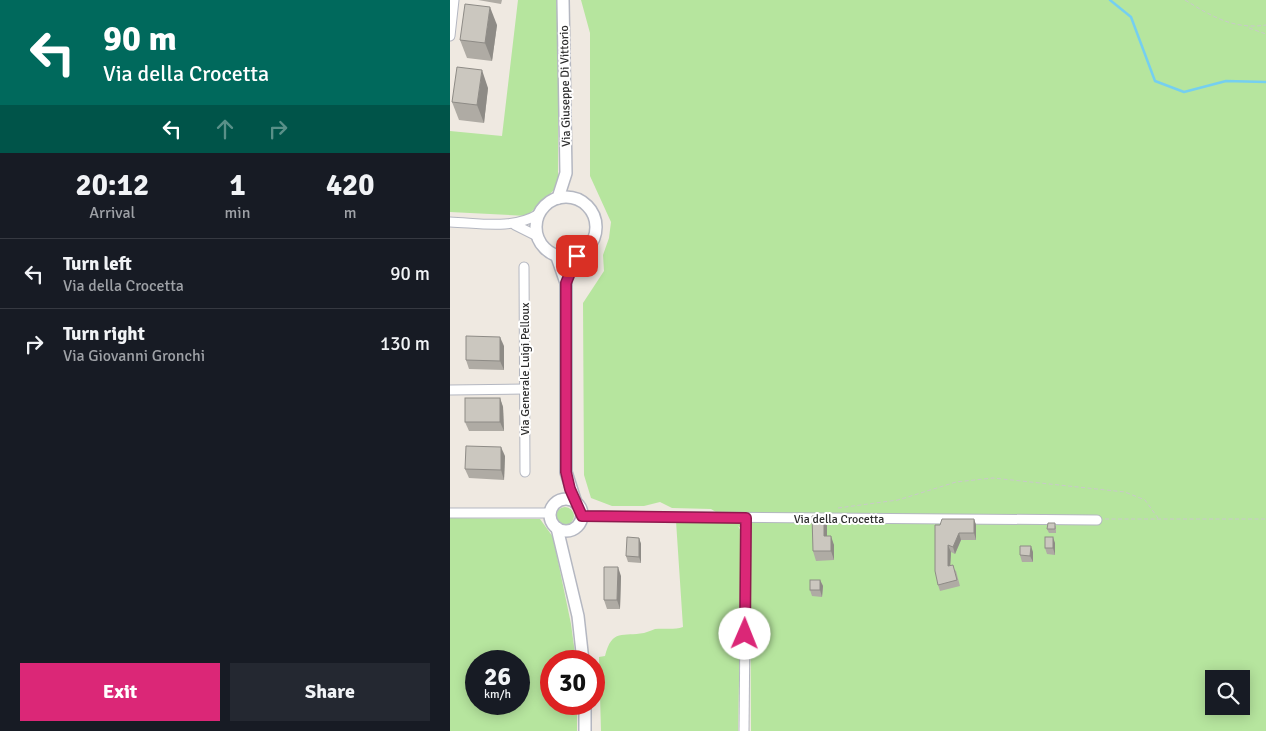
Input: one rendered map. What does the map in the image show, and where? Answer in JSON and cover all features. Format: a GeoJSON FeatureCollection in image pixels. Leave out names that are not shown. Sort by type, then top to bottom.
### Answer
{"type":"FeatureCollection","features":[{"type":"Feature","properties":{"kind":"street"},"geometry":{"type":"LineString","coordinates":[[450,36],[454,0]]}},
{"type":"Feature","properties":{"kind":"street","name":"Via Giuseppe Di Vittorio"},"geometry":{"type":"LineString","coordinates":[[558,198],[566,173],[563,0]]}},
{"type":"Feature","properties":{"kind":"street","name":"Via Giuseppe Di Vittorio"},"geometry":{"type":"LineString","coordinates":[[566,173],[577,199]]}},
{"type":"Feature","properties":{"kind":"street"},"geometry":{"type":"LineString","coordinates":[[450,222],[515,225],[526,222],[539,214],[544,207],[558,198],[577,199],[592,210],[597,228],[592,245],[577,256],[566,283]]}},
{"type":"Feature","properties":{"kind":"street"},"geometry":{"type":"LineString","coordinates":[[539,214],[537,236],[544,249],[557,256],[577,256]]}},
{"type":"Feature","properties":{"kind":"street"},"geometry":{"type":"LineString","coordinates":[[515,225],[537,236]]}},
{"type":"Feature","properties":{"kind":"street"},"geometry":{"type":"LineString","coordinates":[[556,528],[564,531],[572,530],[579,524],[582,516],[566,472],[566,283],[557,256]]}},
{"type":"Feature","properties":{"kind":"street","name":"Via Generale Luigi Pelloux"},"geometry":{"type":"LineString","coordinates":[[524,267],[525,472]]}},
{"type":"Feature","properties":{"kind":"street"},"geometry":{"type":"LineString","coordinates":[[450,390],[525,389]]}},
{"type":"Feature","properties":{"kind":"street"},"geometry":{"type":"LineString","coordinates":[[566,472],[553,508],[551,522],[556,528],[566,563],[579,625],[582,650]]}},
{"type":"Feature","properties":{"kind":"street"},"geometry":{"type":"LineString","coordinates":[[450,513],[553,508],[564,500],[576,503]]}},
{"type":"Feature","properties":{"kind":"street","name":"Via della Crocetta"},"geometry":{"type":"LineString","coordinates":[[582,516],[1097,520]]}},
{"type":"Feature","properties":{"kind":"street"},"geometry":{"type":"LineString","coordinates":[[744,731],[746,518]]}},
{"type":"Feature","properties":{"kind":"street"},"geometry":{"type":"LineString","coordinates":[[566,563],[572,530]]}},
{"type":"Feature","properties":{"kind":"street"},"geometry":{"type":"LineString","coordinates":[[585,715],[585,731]]}},
{"type":"Feature","properties":{"kind":"path"},"geometry":{"type":"LineString","coordinates":[[1185,0],[1220,19],[1266,34]]}},
{"type":"Feature","properties":{"kind":"path"},"geometry":{"type":"LineString","coordinates":[[1248,28],[1266,25]]}},
{"type":"Feature","properties":{"kind":"path"},"geometry":{"type":"LineString","coordinates":[[837,508],[898,500],[956,482],[993,478],[1125,492],[1145,500],[1158,518]]}},
{"type":"Feature","properties":{"kind":"path"},"geometry":{"type":"LineString","coordinates":[[1097,520],[1158,518],[1266,519]]}},
{"type":"Feature","properties":{"kind":"green space"},"geometry":{"type":"Polygon","coordinates":[[[518,0],[556,0],[558,17],[558,186],[527,216],[450,212],[450,131],[502,136],[518,0]]]}},
{"type":"Feature","properties":{"kind":"green space"},"geometry":{"type":"Polygon","coordinates":[[[581,0],[1266,0],[1266,731],[751,731],[750,534],[738,526],[742,533],[738,731],[601,731],[601,715],[605,715],[605,656],[611,641],[615,637],[644,633],[655,629],[683,627],[676,521],[729,520],[711,509],[672,508],[660,502],[644,506],[612,506],[591,498],[584,475],[583,303],[604,271],[603,255],[609,238],[611,222],[590,176],[590,33],[581,0]]]}},
{"type":"Feature","properties":{"kind":"green space"},"geometry":{"type":"Polygon","coordinates":[[[565,507],[571,510],[574,516],[571,522],[565,525],[559,522],[556,516],[559,510],[565,507]]]}},
{"type":"Feature","properties":{"kind":"green space"},"geometry":{"type":"Polygon","coordinates":[[[450,518],[540,519],[553,537],[575,650],[540,650],[540,715],[577,715],[577,731],[450,731],[450,518]]]}},
{"type":"Feature","properties":{"kind":"building"},"geometry":{"type":"Polygon","coordinates":[[[465,4],[490,7],[485,43],[460,40],[465,4]]]}},
{"type":"Feature","properties":{"kind":"building"},"geometry":{"type":"Polygon","coordinates":[[[457,67],[482,70],[477,105],[452,102],[457,67]]]}},
{"type":"Feature","properties":{"kind":"building"},"geometry":{"type":"Polygon","coordinates":[[[466,336],[500,337],[500,361],[466,360],[466,336]]]}},
{"type":"Feature","properties":{"kind":"building"},"geometry":{"type":"Polygon","coordinates":[[[465,398],[500,398],[500,422],[465,422],[465,398]]]}},
{"type":"Feature","properties":{"kind":"building"},"geometry":{"type":"Polygon","coordinates":[[[466,446],[501,447],[501,470],[465,469],[466,446]]]}},
{"type":"Feature","properties":{"kind":"building"},"geometry":{"type":"Polygon","coordinates":[[[812,516],[824,516],[824,536],[831,536],[831,551],[813,551],[812,516]]]}},
{"type":"Feature","properties":{"kind":"building"},"geometry":{"type":"Polygon","coordinates":[[[942,519],[974,519],[974,533],[959,533],[953,547],[948,545],[948,566],[953,565],[957,580],[938,585],[935,571],[935,525],[940,525],[942,519]]]}},
{"type":"Feature","properties":{"kind":"building"},"geometry":{"type":"Polygon","coordinates":[[[1048,523],[1055,523],[1055,529],[1047,529],[1048,523]]]}},
{"type":"Feature","properties":{"kind":"building"},"geometry":{"type":"Polygon","coordinates":[[[627,537],[639,538],[639,557],[626,556],[627,537]]]}},
{"type":"Feature","properties":{"kind":"building"},"geometry":{"type":"Polygon","coordinates":[[[1045,537],[1053,537],[1053,548],[1045,548],[1045,537]]]}},
{"type":"Feature","properties":{"kind":"building"},"geometry":{"type":"Polygon","coordinates":[[[1020,546],[1031,546],[1030,556],[1020,555],[1020,546]]]}},
{"type":"Feature","properties":{"kind":"building"},"geometry":{"type":"Polygon","coordinates":[[[604,567],[618,567],[617,600],[604,600],[604,567]]]}},
{"type":"Feature","properties":{"kind":"building"},"geometry":{"type":"Polygon","coordinates":[[[810,580],[820,580],[820,590],[810,590],[810,580]]]}},
{"type":"Feature","properties":{"kind":"waterway"},"geometry":{"type":"LineString","coordinates":[[1110,0],[1131,17],[1155,81],[1184,92],[1226,81],[1266,82]]}},
{"type":"Feature","properties":{"kind":"route"},"geometry":{"type":"LineString","coordinates":[[577,256],[566,283],[566,472],[576,503],[582,516],[746,518],[745,634]]}}]}
